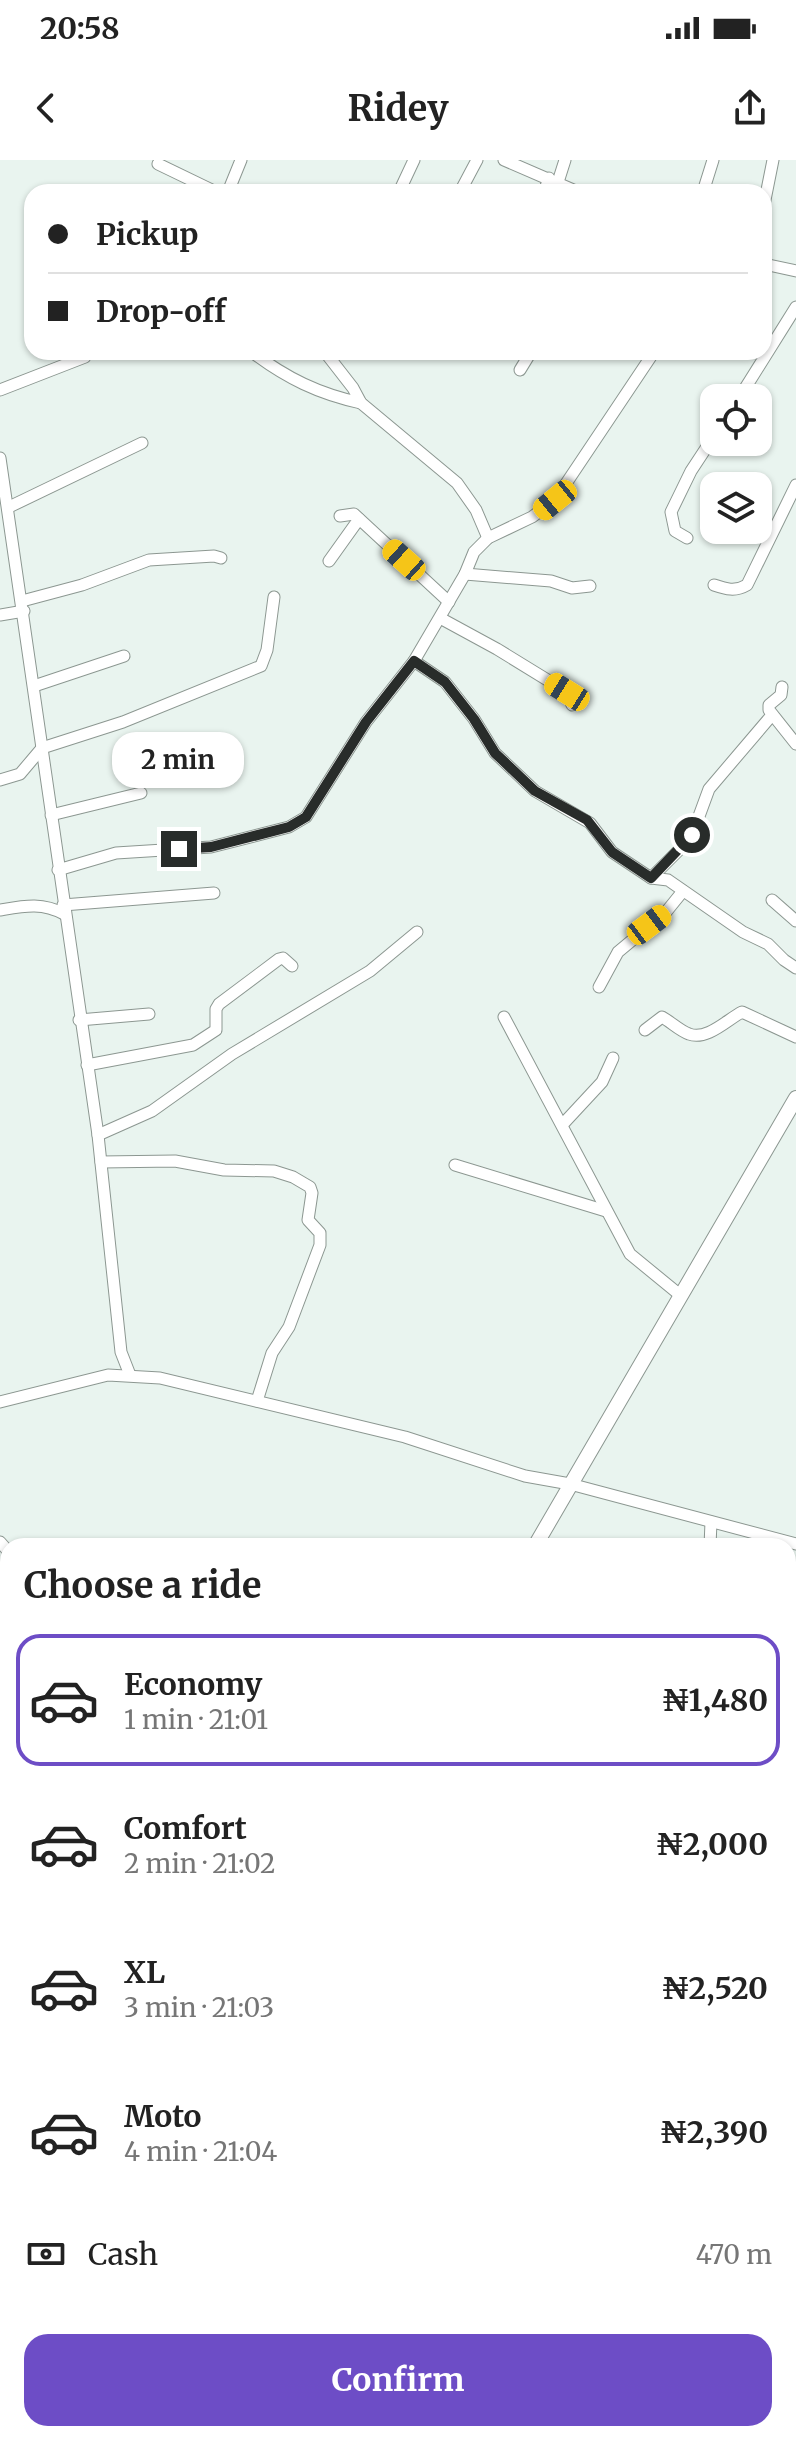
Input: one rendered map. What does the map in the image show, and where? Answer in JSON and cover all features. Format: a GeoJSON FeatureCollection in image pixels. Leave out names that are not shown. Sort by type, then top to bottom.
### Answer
{"type":"FeatureCollection","features":[{"type":"Feature","properties":{"kind":"street"},"geometry":{"type":"LineString","coordinates":[[231,184],[241,160]]}},
{"type":"Feature","properties":{"kind":"street"},"geometry":{"type":"LineString","coordinates":[[403,184],[414,160]]}},
{"type":"Feature","properties":{"kind":"street"},"geometry":{"type":"LineString","coordinates":[[464,184],[477,160]]}},
{"type":"Feature","properties":{"kind":"street"},"geometry":{"type":"LineString","coordinates":[[504,160],[561,184]]}},
{"type":"Feature","properties":{"kind":"street"},"geometry":{"type":"LineString","coordinates":[[550,184],[565,160]]}},
{"type":"Feature","properties":{"kind":"street"},"geometry":{"type":"LineString","coordinates":[[706,184],[713,160]]}},
{"type":"Feature","properties":{"kind":"street"},"geometry":{"type":"LineString","coordinates":[[768,184],[773,160]]}},
{"type":"Feature","properties":{"kind":"street"},"geometry":{"type":"LineString","coordinates":[[158,164],[191,184]]}},
{"type":"Feature","properties":{"kind":"street"},"geometry":{"type":"LineString","coordinates":[[772,266],[796,271]]}},
{"type":"Feature","properties":{"kind":"street"},"geometry":{"type":"LineString","coordinates":[[772,345],[796,307]]}},
{"type":"Feature","properties":{"kind":"street"},"geometry":{"type":"LineString","coordinates":[[0,390],[77,360]]}},
{"type":"Feature","properties":{"kind":"street"},"geometry":{"type":"LineString","coordinates":[[263,360],[305,386],[361,403]]}},
{"type":"Feature","properties":{"kind":"street"},"geometry":{"type":"LineString","coordinates":[[331,360],[361,403],[457,483],[476,510],[488,538]]}},
{"type":"Feature","properties":{"kind":"street"},"geometry":{"type":"LineString","coordinates":[[520,370],[526,360]]}},
{"type":"Feature","properties":{"kind":"street"},"geometry":{"type":"LineString","coordinates":[[58,870],[116,853],[211,847],[297,823],[311,812],[326,782],[366,722],[414,661],[465,574],[474,552],[488,538],[532,517],[555,500],[649,360]]}},
{"type":"Feature","properties":{"kind":"street"},"geometry":{"type":"LineString","coordinates":[[748,384],[763,360]]}},
{"type":"Feature","properties":{"kind":"street"},"geometry":{"type":"LineString","coordinates":[[9,507],[142,443]]}},
{"type":"Feature","properties":{"kind":"street"},"geometry":{"type":"LineString","coordinates":[[687,538],[675,531],[671,512],[701,456]]}},
{"type":"Feature","properties":{"kind":"street"},"geometry":{"type":"LineString","coordinates":[[0,458],[98,1135],[121,1352],[130,1375]]}},
{"type":"Feature","properties":{"kind":"street"},"geometry":{"type":"LineString","coordinates":[[714,585],[731,590],[747,585],[796,485]]}},
{"type":"Feature","properties":{"kind":"street"},"geometry":{"type":"LineString","coordinates":[[340,516],[354,514],[449,602]]}},
{"type":"Feature","properties":{"kind":"street"},"geometry":{"type":"LineString","coordinates":[[329,561],[359,519]]}},
{"type":"Feature","properties":{"kind":"street"},"geometry":{"type":"LineString","coordinates":[[0,615],[149,560],[221,558]]}},
{"type":"Feature","properties":{"kind":"street"},"geometry":{"type":"LineString","coordinates":[[465,574],[551,581],[572,588],[590,586]]}},
{"type":"Feature","properties":{"kind":"street"},"geometry":{"type":"LineString","coordinates":[[0,780],[20,774],[42,748],[123,722],[261,666],[267,650],[274,597]]}},
{"type":"Feature","properties":{"kind":"street"},"geometry":{"type":"LineString","coordinates":[[440,618],[567,692],[572,705]]}},
{"type":"Feature","properties":{"kind":"street"},"geometry":{"type":"LineString","coordinates":[[34,686],[124,656]]}},
{"type":"Feature","properties":{"kind":"street"},"geometry":{"type":"LineString","coordinates":[[414,661],[445,682],[474,719],[495,753],[535,791],[587,820],[612,852],[651,878],[664,875],[691,838],[709,789],[772,715]]}},
{"type":"Feature","properties":{"kind":"street"},"geometry":{"type":"LineString","coordinates":[[782,687],[781,695],[769,705],[772,715],[796,744]]}},
{"type":"Feature","properties":{"kind":"street"},"geometry":{"type":"LineString","coordinates":[[51,815],[141,793]]}},
{"type":"Feature","properties":{"kind":"street"},"geometry":{"type":"LineString","coordinates":[[664,875],[743,932],[768,944],[796,968]]}},
{"type":"Feature","properties":{"kind":"street"},"geometry":{"type":"LineString","coordinates":[[35,905],[60,887]]}},
{"type":"Feature","properties":{"kind":"street"},"geometry":{"type":"LineString","coordinates":[[599,987],[618,952],[666,912],[683,891]]}},
{"type":"Feature","properties":{"kind":"street"},"geometry":{"type":"LineString","coordinates":[[0,910],[35,905],[64,909],[214,893]]}},
{"type":"Feature","properties":{"kind":"street"},"geometry":{"type":"LineString","coordinates":[[772,900],[796,921]]}},
{"type":"Feature","properties":{"kind":"street"},"geometry":{"type":"LineString","coordinates":[[98,1135],[152,1111],[232,1054],[370,971],[417,932]]}},
{"type":"Feature","properties":{"kind":"street"},"geometry":{"type":"LineString","coordinates":[[87,1065],[193,1045],[216,1030],[216,1009],[219,1004],[279,959],[292,966]]}},
{"type":"Feature","properties":{"kind":"street"},"geometry":{"type":"LineString","coordinates":[[645,1030],[662,1017],[690,1035],[697,1036],[708,1033],[742,1012],[796,1037]]}},
{"type":"Feature","properties":{"kind":"street"},"geometry":{"type":"LineString","coordinates":[[79,1020],[149,1014]]}},
{"type":"Feature","properties":{"kind":"street"},"geometry":{"type":"LineString","coordinates":[[504,1017],[630,1254],[680,1295]]}},
{"type":"Feature","properties":{"kind":"street"},"geometry":{"type":"LineString","coordinates":[[563,1124],[602,1082],[613,1058]]}},
{"type":"Feature","properties":{"kind":"street"},"geometry":{"type":"LineString","coordinates":[[540,1538],[680,1295],[794,1107]]}},
{"type":"Feature","properties":{"kind":"street"},"geometry":{"type":"LineString","coordinates":[[101,1162],[175,1161],[224,1170],[274,1171],[310,1187],[308,1220],[320,1233],[320,1245],[289,1327],[272,1353],[257,1401]]}},
{"type":"Feature","properties":{"kind":"street"},"geometry":{"type":"LineString","coordinates":[[455,1165],[606,1211]]}},
{"type":"Feature","properties":{"kind":"street"},"geometry":{"type":"LineString","coordinates":[[108,1375],[121,1352]]}},
{"type":"Feature","properties":{"kind":"street"},"geometry":{"type":"LineString","coordinates":[[0,1413],[2,1402],[108,1375],[160,1378],[405,1437],[525,1476],[570,1484],[773,1538]]}},
{"type":"Feature","properties":{"kind":"street"},"geometry":{"type":"LineString","coordinates":[[710,1538],[711,1522]]}},
{"type":"Feature","properties":{"kind":"route"},"geometry":{"type":"LineString","coordinates":[[179,849],[211,847],[289,827],[306,817],[366,722],[414,661],[445,682],[474,719],[495,753],[535,791],[587,820],[612,852],[651,878],[692,835]]}}]}
